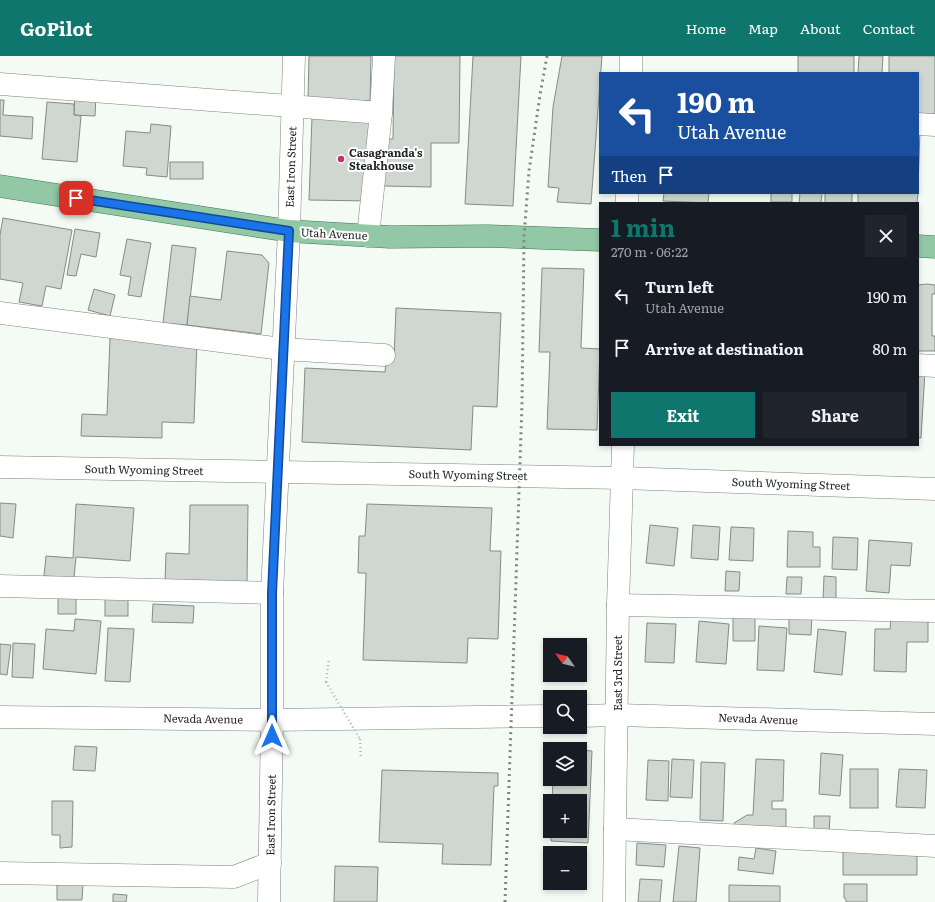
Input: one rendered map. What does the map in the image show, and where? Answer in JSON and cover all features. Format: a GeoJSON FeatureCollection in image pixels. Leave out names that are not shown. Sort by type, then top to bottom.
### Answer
{"type":"FeatureCollection","features":[{"type":"Feature","properties":{"kind":"main road","name":"Utah Avenue"},"geometry":{"type":"LineString","coordinates":[[0,186],[289,231],[368,236],[487,236],[599,240]]}},
{"type":"Feature","properties":{"kind":"main road"},"geometry":{"type":"LineString","coordinates":[[919,246],[935,247]]}},
{"type":"Feature","properties":{"kind":"street","name":"East Iron Street"},"geometry":{"type":"LineString","coordinates":[[269,902],[272,720],[272,593],[282,349],[289,231],[294,56]]}},
{"type":"Feature","properties":{"kind":"street"},"geometry":{"type":"LineString","coordinates":[[368,236],[381,113],[384,56]]}},
{"type":"Feature","properties":{"kind":"street"},"geometry":{"type":"LineString","coordinates":[[631,56],[631,72]]}},
{"type":"Feature","properties":{"kind":"street"},"geometry":{"type":"LineString","coordinates":[[0,84],[381,113]]}},
{"type":"Feature","properties":{"kind":"street"},"geometry":{"type":"LineString","coordinates":[[919,124],[935,125]]}},
{"type":"Feature","properties":{"kind":"street"},"geometry":{"type":"LineString","coordinates":[[0,313],[282,349],[384,355]]}},
{"type":"Feature","properties":{"kind":"street"},"geometry":{"type":"LineString","coordinates":[[919,365],[935,366]]}},
{"type":"Feature","properties":{"kind":"street","name":"East 3rd Street"},"geometry":{"type":"LineString","coordinates":[[614,902],[618,715],[618,605],[623,446]]}},
{"type":"Feature","properties":{"kind":"street","name":"South Wyoming Street"},"geometry":{"type":"LineString","coordinates":[[0,467],[622,478],[935,489]]}},
{"type":"Feature","properties":{"kind":"street"},"geometry":{"type":"LineString","coordinates":[[0,586],[272,593]]}},
{"type":"Feature","properties":{"kind":"street"},"geometry":{"type":"LineString","coordinates":[[618,605],[935,611]]}},
{"type":"Feature","properties":{"kind":"street","name":"Nevada Avenue"},"geometry":{"type":"LineString","coordinates":[[587,716],[618,715],[935,724]]}},
{"type":"Feature","properties":{"kind":"street","name":"Nevada Avenue"},"geometry":{"type":"LineString","coordinates":[[0,716],[272,720],[543,716]]}},
{"type":"Feature","properties":{"kind":"street"},"geometry":{"type":"LineString","coordinates":[[615,829],[935,846]]}},
{"type":"Feature","properties":{"kind":"street"},"geometry":{"type":"LineString","coordinates":[[0,873],[234,877],[270,863]]}},
{"type":"Feature","properties":{"kind":"path"},"geometry":{"type":"LineString","coordinates":[[329,659],[326,682],[360,739],[361,759]]}},
{"type":"Feature","properties":{"kind":"building"},"geometry":{"type":"Polygon","coordinates":[[[309,56],[371,56],[370,101],[308,100],[309,56]]]}},
{"type":"Feature","properties":{"kind":"building"},"geometry":{"type":"Polygon","coordinates":[[[394,56],[460,56],[459,143],[431,143],[431,187],[384,186],[385,139],[393,139],[394,56]]]}},
{"type":"Feature","properties":{"kind":"building"},"geometry":{"type":"Polygon","coordinates":[[[473,56],[521,56],[513,206],[465,204],[473,56]]]}},
{"type":"Feature","properties":{"kind":"building"},"geometry":{"type":"Polygon","coordinates":[[[562,56],[602,56],[601,72],[599,72],[599,96],[591,204],[557,202],[559,188],[548,187],[553,107],[562,56]]]}},
{"type":"Feature","properties":{"kind":"building"},"geometry":{"type":"Polygon","coordinates":[[[798,56],[854,56],[854,72],[798,72],[798,56]]]}},
{"type":"Feature","properties":{"kind":"building"},"geometry":{"type":"Polygon","coordinates":[[[859,56],[883,56],[882,72],[858,72],[859,56]]]}},
{"type":"Feature","properties":{"kind":"building"},"geometry":{"type":"Polygon","coordinates":[[[889,56],[935,56],[935,114],[919,114],[919,72],[889,72],[889,56]]]}},
{"type":"Feature","properties":{"kind":"building"},"geometry":{"type":"Polygon","coordinates":[[[75,93],[96,95],[95,116],[74,115],[75,93]]]}},
{"type":"Feature","properties":{"kind":"building"},"geometry":{"type":"Polygon","coordinates":[[[0,100],[4,100],[3,115],[33,117],[32,139],[0,136],[0,100]]]}},
{"type":"Feature","properties":{"kind":"building"},"geometry":{"type":"Polygon","coordinates":[[[47,102],[74,104],[74,115],[81,116],[77,162],[42,159],[47,102]]]}},
{"type":"Feature","properties":{"kind":"building","name":"Casagranda's Steakhouse"},"geometry":{"type":"Polygon","coordinates":[[[312,117],[373,118],[370,201],[309,200],[312,117]]]}},
{"type":"Feature","properties":{"kind":"building"},"geometry":{"type":"Polygon","coordinates":[[[151,124],[171,126],[167,177],[146,175],[147,168],[123,166],[126,131],[150,133],[151,124]]]}},
{"type":"Feature","properties":{"kind":"building"},"geometry":{"type":"Polygon","coordinates":[[[919,129],[920,129],[919,158],[919,129]]]}},
{"type":"Feature","properties":{"kind":"building"},"geometry":{"type":"Polygon","coordinates":[[[170,162],[203,162],[203,179],[170,179],[170,162]]]}},
{"type":"Feature","properties":{"kind":"building"},"geometry":{"type":"Polygon","coordinates":[[[664,194],[709,194],[708,202],[663,201],[664,194]]]}},
{"type":"Feature","properties":{"kind":"building"},"geometry":{"type":"Polygon","coordinates":[[[771,194],[792,194],[792,202],[771,202],[771,194]]]}},
{"type":"Feature","properties":{"kind":"building"},"geometry":{"type":"Polygon","coordinates":[[[800,194],[822,194],[821,202],[799,202],[800,194]]]}},
{"type":"Feature","properties":{"kind":"building"},"geometry":{"type":"Polygon","coordinates":[[[825,194],[852,194],[852,202],[825,202],[825,194]]]}},
{"type":"Feature","properties":{"kind":"building"},"geometry":{"type":"Polygon","coordinates":[[[858,194],[918,194],[917,202],[858,202],[858,194]]]}},
{"type":"Feature","properties":{"kind":"building"},"geometry":{"type":"Polygon","coordinates":[[[3,218],[72,230],[61,289],[46,286],[42,306],[19,302],[23,283],[0,279],[0,235],[3,218]]]}},
{"type":"Feature","properties":{"kind":"building"},"geometry":{"type":"Polygon","coordinates":[[[75,229],[100,233],[96,257],[81,254],[76,276],[67,275],[75,229]]]}},
{"type":"Feature","properties":{"kind":"building"},"geometry":{"type":"Polygon","coordinates":[[[127,239],[151,243],[141,297],[128,295],[131,277],[120,275],[127,239]]]}},
{"type":"Feature","properties":{"kind":"building"},"geometry":{"type":"Polygon","coordinates":[[[172,245],[196,248],[187,325],[163,323],[172,245]]]}},
{"type":"Feature","properties":{"kind":"building"},"geometry":{"type":"Polygon","coordinates":[[[227,251],[262,255],[269,263],[261,334],[187,325],[190,296],[221,300],[227,251]]]}},
{"type":"Feature","properties":{"kind":"building"},"geometry":{"type":"Polygon","coordinates":[[[542,268],[584,269],[581,348],[599,349],[597,430],[547,429],[550,352],[539,352],[542,268]]]}},
{"type":"Feature","properties":{"kind":"building"},"geometry":{"type":"Polygon","coordinates":[[[919,285],[935,285],[935,294],[932,294],[932,336],[935,336],[935,351],[919,351],[919,285]]]}},
{"type":"Feature","properties":{"kind":"building"},"geometry":{"type":"Polygon","coordinates":[[[94,289],[115,295],[110,316],[88,310],[94,289]]]}},
{"type":"Feature","properties":{"kind":"building"},"geometry":{"type":"Polygon","coordinates":[[[396,308],[501,313],[497,407],[473,406],[471,450],[302,442],[305,368],[385,372],[386,359],[394,359],[396,308]]]}},
{"type":"Feature","properties":{"kind":"building"},"geometry":{"type":"Polygon","coordinates":[[[110,338],[197,340],[194,423],[162,422],[162,438],[81,436],[82,414],[107,415],[110,338]]]}},
{"type":"Feature","properties":{"kind":"building"},"geometry":{"type":"Polygon","coordinates":[[[919,370],[925,371],[921,438],[919,438],[919,370]]]}},
{"type":"Feature","properties":{"kind":"building"},"geometry":{"type":"Polygon","coordinates":[[[0,503],[16,504],[13,538],[0,536],[0,503]]]}},
{"type":"Feature","properties":{"kind":"building"},"geometry":{"type":"Polygon","coordinates":[[[76,504],[134,508],[130,561],[76,557],[74,578],[44,576],[46,556],[73,558],[76,504]]]}},
{"type":"Feature","properties":{"kind":"building"},"geometry":{"type":"Polygon","coordinates":[[[367,504],[492,508],[490,551],[501,551],[498,639],[468,638],[467,663],[363,660],[366,573],[358,573],[359,536],[365,536],[367,504]]]}},
{"type":"Feature","properties":{"kind":"building"},"geometry":{"type":"Polygon","coordinates":[[[190,505],[248,505],[247,583],[165,583],[166,553],[189,554],[190,505]]]}},
{"type":"Feature","properties":{"kind":"building"},"geometry":{"type":"Polygon","coordinates":[[[650,525],[678,528],[674,566],[646,563],[650,525]]]}},
{"type":"Feature","properties":{"kind":"building"},"geometry":{"type":"Polygon","coordinates":[[[693,525],[720,527],[718,560],[691,558],[693,525]]]}},
{"type":"Feature","properties":{"kind":"building"},"geometry":{"type":"Polygon","coordinates":[[[731,527],[754,528],[753,561],[729,560],[731,527]]]}},
{"type":"Feature","properties":{"kind":"building"},"geometry":{"type":"Polygon","coordinates":[[[788,531],[813,532],[813,547],[820,547],[820,567],[787,567],[788,531]]]}},
{"type":"Feature","properties":{"kind":"building"},"geometry":{"type":"Polygon","coordinates":[[[833,537],[858,538],[857,570],[832,569],[833,537]]]}},
{"type":"Feature","properties":{"kind":"building"},"geometry":{"type":"Polygon","coordinates":[[[869,540],[912,543],[910,566],[891,565],[889,593],[866,591],[869,540]]]}},
{"type":"Feature","properties":{"kind":"building"},"geometry":{"type":"Polygon","coordinates":[[[726,571],[740,572],[739,591],[725,591],[726,571]]]}},
{"type":"Feature","properties":{"kind":"building"},"geometry":{"type":"Polygon","coordinates":[[[824,576],[836,577],[836,601],[823,601],[824,576]]]}},
{"type":"Feature","properties":{"kind":"building"},"geometry":{"type":"Polygon","coordinates":[[[787,577],[802,577],[801,594],[786,594],[787,577]]]}},
{"type":"Feature","properties":{"kind":"building"},"geometry":{"type":"Polygon","coordinates":[[[58,594],[76,594],[76,614],[58,614],[58,594]]]}},
{"type":"Feature","properties":{"kind":"building"},"geometry":{"type":"Polygon","coordinates":[[[105,595],[128,595],[128,616],[105,616],[105,595]]]}},
{"type":"Feature","properties":{"kind":"building"},"geometry":{"type":"Polygon","coordinates":[[[153,604],[194,606],[193,623],[152,622],[153,604]]]}},
{"type":"Feature","properties":{"kind":"building"},"geometry":{"type":"Polygon","coordinates":[[[789,613],[812,614],[811,635],[789,634],[789,613]]]}},
{"type":"Feature","properties":{"kind":"building"},"geometry":{"type":"Polygon","coordinates":[[[733,617],[755,618],[755,641],[733,641],[733,617]]]}},
{"type":"Feature","properties":{"kind":"building"},"geometry":{"type":"Polygon","coordinates":[[[891,617],[928,618],[928,642],[907,642],[906,672],[874,671],[875,629],[890,629],[891,617]]]}},
{"type":"Feature","properties":{"kind":"building"},"geometry":{"type":"Polygon","coordinates":[[[75,619],[101,621],[96,674],[43,669],[46,629],[74,631],[75,619]]]}},
{"type":"Feature","properties":{"kind":"building"},"geometry":{"type":"Polygon","coordinates":[[[699,621],[729,624],[726,664],[696,662],[699,621]]]}},
{"type":"Feature","properties":{"kind":"building"},"geometry":{"type":"Polygon","coordinates":[[[647,623],[676,624],[674,663],[645,662],[647,623]]]}},
{"type":"Feature","properties":{"kind":"building"},"geometry":{"type":"Polygon","coordinates":[[[759,626],[787,628],[784,671],[757,670],[759,626]]]}},
{"type":"Feature","properties":{"kind":"building"},"geometry":{"type":"Polygon","coordinates":[[[108,628],[134,629],[130,682],[105,681],[108,628]]]}},
{"type":"Feature","properties":{"kind":"building"},"geometry":{"type":"Polygon","coordinates":[[[818,629],[846,632],[842,675],[814,672],[818,629]]]}},
{"type":"Feature","properties":{"kind":"building"},"geometry":{"type":"Polygon","coordinates":[[[13,643],[35,644],[33,678],[12,677],[13,643]]]}},
{"type":"Feature","properties":{"kind":"building"},"geometry":{"type":"Polygon","coordinates":[[[0,644],[11,645],[7,675],[0,674],[0,644]]]}},
{"type":"Feature","properties":{"kind":"building"},"geometry":{"type":"Polygon","coordinates":[[[75,746],[97,747],[95,771],[73,770],[75,746]]]}},
{"type":"Feature","properties":{"kind":"building"},"geometry":{"type":"Polygon","coordinates":[[[587,751],[592,751],[588,843],[551,841],[551,838],[587,838],[587,794],[552,794],[553,786],[587,786],[587,751]]]}},
{"type":"Feature","properties":{"kind":"building"},"geometry":{"type":"Polygon","coordinates":[[[821,753],[843,755],[840,796],[819,794],[821,753]]]}},
{"type":"Feature","properties":{"kind":"building"},"geometry":{"type":"Polygon","coordinates":[[[672,759],[694,760],[692,798],[670,797],[672,759]]]}},
{"type":"Feature","properties":{"kind":"building"},"geometry":{"type":"Polygon","coordinates":[[[756,759],[784,760],[783,801],[772,801],[772,809],[786,809],[786,835],[741,834],[734,823],[747,815],[753,815],[756,759]]]}},
{"type":"Feature","properties":{"kind":"building"},"geometry":{"type":"Polygon","coordinates":[[[648,760],[669,761],[668,801],[646,800],[648,760]]]}},
{"type":"Feature","properties":{"kind":"building"},"geometry":{"type":"Polygon","coordinates":[[[701,762],[725,763],[723,821],[700,820],[701,762]]]}},
{"type":"Feature","properties":{"kind":"building"},"geometry":{"type":"Polygon","coordinates":[[[850,769],[878,769],[878,808],[850,808],[850,769]]]}},
{"type":"Feature","properties":{"kind":"building"},"geometry":{"type":"Polygon","coordinates":[[[899,769],[927,770],[925,808],[896,807],[899,769]]]}},
{"type":"Feature","properties":{"kind":"building"},"geometry":{"type":"Polygon","coordinates":[[[382,770],[498,773],[498,786],[494,786],[491,865],[442,864],[443,844],[379,842],[382,770]]]}},
{"type":"Feature","properties":{"kind":"building"},"geometry":{"type":"Polygon","coordinates":[[[52,801],[73,801],[72,847],[60,848],[60,835],[52,835],[52,801]]]}},
{"type":"Feature","properties":{"kind":"building"},"geometry":{"type":"Polygon","coordinates":[[[814,816],[830,816],[829,833],[814,832],[814,816]]]}},
{"type":"Feature","properties":{"kind":"building"},"geometry":{"type":"Polygon","coordinates":[[[637,843],[666,845],[664,867],[636,865],[637,843]]]}},
{"type":"Feature","properties":{"kind":"building"},"geometry":{"type":"Polygon","coordinates":[[[679,846],[700,848],[696,902],[673,902],[679,846]]]}},
{"type":"Feature","properties":{"kind":"building"},"geometry":{"type":"Polygon","coordinates":[[[756,848],[776,851],[773,874],[738,870],[739,857],[754,859],[756,848]]]}},
{"type":"Feature","properties":{"kind":"building"},"geometry":{"type":"Polygon","coordinates":[[[843,849],[917,850],[917,875],[843,875],[843,849]]]}},
{"type":"Feature","properties":{"kind":"building"},"geometry":{"type":"Polygon","coordinates":[[[335,866],[378,867],[377,902],[334,902],[335,866]]]}},
{"type":"Feature","properties":{"kind":"building"},"geometry":{"type":"Polygon","coordinates":[[[640,879],[662,880],[660,902],[638,902],[640,879]]]}},
{"type":"Feature","properties":{"kind":"building"},"geometry":{"type":"Polygon","coordinates":[[[57,883],[83,884],[82,900],[57,900],[57,883]]]}},
{"type":"Feature","properties":{"kind":"building"},"geometry":{"type":"Polygon","coordinates":[[[844,884],[867,884],[867,902],[846,902],[846,899],[844,898],[844,884]]]}},
{"type":"Feature","properties":{"kind":"building"},"geometry":{"type":"Polygon","coordinates":[[[729,885],[780,886],[780,902],[729,902],[729,885]]]}},
{"type":"Feature","properties":{"kind":"building"},"geometry":{"type":"Polygon","coordinates":[[[113,894],[127,895],[126,902],[113,902],[113,894]]]}},
{"type":"Feature","properties":{"kind":"railway"},"geometry":{"type":"LineString","coordinates":[[505,902],[522,404],[524,237],[529,171],[547,56]]}},
{"type":"Feature","properties":{"kind":"place","name":"Casagranda's Steakhouse"},"geometry":{"type":"Point","coordinates":[341,159]}},
{"type":"Feature","properties":{"kind":"route"},"geometry":{"type":"LineString","coordinates":[[76,198],[289,231],[282,349],[272,593],[272,736]]}}]}
